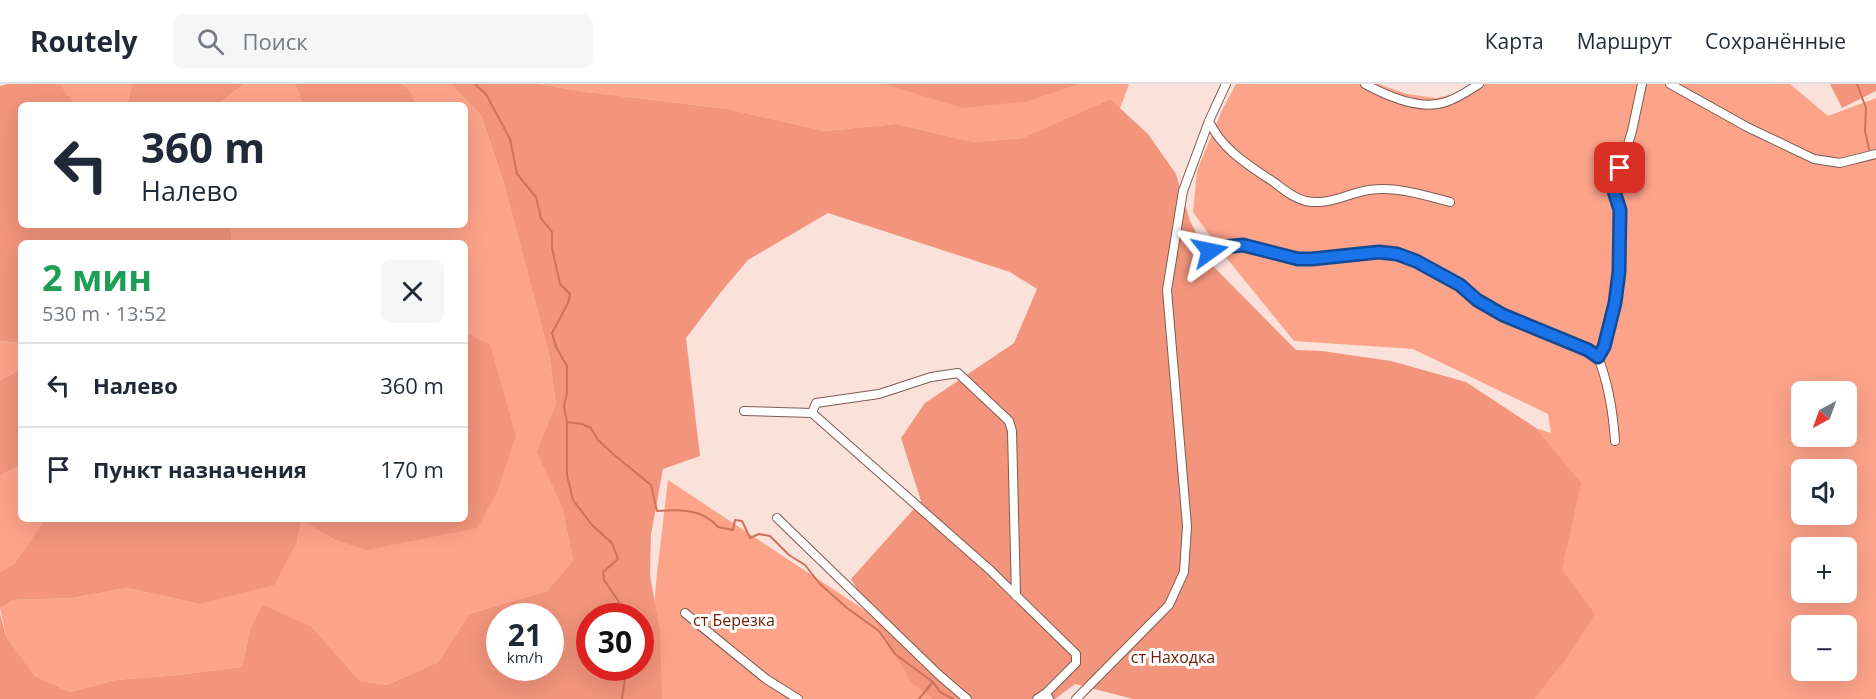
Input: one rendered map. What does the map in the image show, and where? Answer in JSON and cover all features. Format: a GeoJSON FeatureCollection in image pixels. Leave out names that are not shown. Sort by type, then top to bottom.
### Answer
{"type":"FeatureCollection","features":[{"type":"Feature","properties":{"kind":"street"},"geometry":{"type":"LineString","coordinates":[[1076,699],[1169,605],[1184,572],[1187,526],[1167,290],[1183,191],[1209,121],[1226,84]]}},
{"type":"Feature","properties":{"kind":"street"},"geometry":{"type":"LineString","coordinates":[[1365,84],[1378,91],[1415,103],[1432,105],[1446,102],[1479,84]]}},
{"type":"Feature","properties":{"kind":"street"},"geometry":{"type":"LineString","coordinates":[[1598,357],[1604,347],[1615,303],[1620,261],[1620,210],[1614,191],[1632,131],[1642,84]]}},
{"type":"Feature","properties":{"kind":"street"},"geometry":{"type":"LineString","coordinates":[[1670,84],[1747,127],[1814,159],[1840,163],[1876,154]]}},
{"type":"Feature","properties":{"kind":"street"},"geometry":{"type":"LineString","coordinates":[[1209,121],[1214,131],[1240,159],[1290,194],[1306,201],[1331,200],[1366,190],[1386,188],[1404,190],[1450,202]]}},
{"type":"Feature","properties":{"kind":"street"},"geometry":{"type":"LineString","coordinates":[[1210,251],[1243,245],[1298,259],[1379,252],[1397,254],[1416,261],[1460,285],[1477,300],[1503,315],[1588,350],[1598,357],[1606,376],[1613,409],[1615,441]]}},
{"type":"Feature","properties":{"kind":"street"},"geometry":{"type":"LineString","coordinates":[[812,413],[816,403],[879,394],[931,377],[958,373],[1010,422],[1016,596]]}},
{"type":"Feature","properties":{"kind":"street"},"geometry":{"type":"LineString","coordinates":[[744,411],[812,413],[990,570],[1076,654],[1076,663],[1047,696],[1037,699]]}},
{"type":"Feature","properties":{"kind":"street"},"geometry":{"type":"LineString","coordinates":[[777,518],[938,674],[967,699]]}},
{"type":"Feature","properties":{"kind":"street"},"geometry":{"type":"LineString","coordinates":[[686,613],[766,679],[798,699]]}},
{"type":"Feature","properties":{"kind":"green space"},"geometry":{"type":"Polygon","coordinates":[[[60,84],[132,84],[128,102],[73,102],[60,84]]]}},
{"type":"Feature","properties":{"kind":"green space"},"geometry":{"type":"Polygon","coordinates":[[[60,84],[73,102],[18,102],[18,228],[230,228],[232,240],[18,240],[18,343],[0,341],[0,86],[60,84]]]}},
{"type":"Feature","properties":{"kind":"green space"},"geometry":{"type":"Polygon","coordinates":[[[132,84],[244,84],[221,102],[128,102],[132,84]]]}},
{"type":"Feature","properties":{"kind":"green space"},"geometry":{"type":"Polygon","coordinates":[[[244,84],[295,84],[302,102],[221,102],[244,84]]]}},
{"type":"Feature","properties":{"kind":"green space"},"geometry":{"type":"Polygon","coordinates":[[[295,84],[403,84],[411,92],[415,102],[302,102],[295,84]]]}},
{"type":"Feature","properties":{"kind":"green space"},"geometry":{"type":"Polygon","coordinates":[[[403,84],[451,84],[481,115],[504,184],[549,354],[556,404],[536,452],[562,507],[573,560],[547,591],[506,603],[486,603],[486,609],[469,614],[438,662],[387,685],[360,681],[312,627],[250,630],[242,667],[115,680],[70,692],[35,676],[6,636],[0,608],[13,600],[73,598],[127,588],[199,604],[297,542],[300,522],[306,522],[334,539],[477,528],[490,344],[468,333],[468,240],[232,240],[230,228],[468,228],[468,102],[415,102],[411,92],[403,84]]]}},
{"type":"Feature","properties":{"kind":"green space","name":"ст Находка"},"geometry":{"type":"Polygon","coordinates":[[[451,84],[539,84],[728,109],[825,131],[896,124],[974,142],[1022,138],[1110,99],[1148,134],[1176,174],[1190,221],[1213,266],[1296,350],[1322,351],[1391,361],[1466,382],[1536,428],[1581,483],[1562,570],[1595,614],[1565,660],[1534,699],[1133,699],[1075,684],[1055,699],[933,699],[911,682],[851,579],[921,501],[901,438],[925,403],[1014,343],[1037,289],[1010,272],[828,213],[748,260],[686,338],[700,456],[663,469],[651,534],[650,575],[660,633],[662,699],[0,699],[0,614],[6,636],[35,676],[70,692],[115,680],[242,667],[250,630],[263,605],[312,627],[360,681],[387,685],[438,662],[469,614],[486,609],[486,681],[564,681],[564,603],[506,603],[547,591],[573,560],[562,507],[536,452],[556,404],[549,354],[504,184],[481,115],[451,84]]]}},
{"type":"Feature","properties":{"kind":"green space"},"geometry":{"type":"Polygon","coordinates":[[[539,84],[884,84],[1030,101],[1080,84],[1129,84],[1120,109],[1110,99],[1022,138],[974,142],[896,124],[825,131],[728,109],[539,84]]]}},
{"type":"Feature","properties":{"kind":"green space"},"geometry":{"type":"Polygon","coordinates":[[[884,84],[1080,84],[1030,101],[963,108],[884,84]]]}},
{"type":"Feature","properties":{"kind":"green space"},"geometry":{"type":"Polygon","coordinates":[[[1236,84],[1378,84],[1407,94],[1436,98],[1454,94],[1471,84],[1790,84],[1828,116],[1876,98],[1876,699],[1530,699],[1567,547],[1553,449],[1536,428],[1551,433],[1548,414],[1413,349],[1294,341],[1220,250],[1193,212],[1197,171],[1222,110],[1236,84]]]}},
{"type":"Feature","properties":{"kind":"green space"},"geometry":{"type":"Polygon","coordinates":[[[1830,84],[1876,84],[1876,91],[1842,108],[1830,84]]]}},
{"type":"Feature","properties":{"kind":"green space"},"geometry":{"type":"Polygon","coordinates":[[[468,333],[490,344],[516,436],[497,492],[477,528],[366,550],[334,539],[304,522],[468,522],[468,333]]]}},
{"type":"Feature","properties":{"kind":"green space"},"geometry":{"type":"Polygon","coordinates":[[[0,341],[18,343],[18,371],[0,380],[0,341]]]}},
{"type":"Feature","properties":{"kind":"green space"},"geometry":{"type":"Polygon","coordinates":[[[18,371],[18,466],[0,476],[0,380],[18,371]]]}},
{"type":"Feature","properties":{"kind":"green space"},"geometry":{"type":"Polygon","coordinates":[[[18,466],[18,522],[43,522],[14,564],[0,572],[0,476],[18,466]]]}},
{"type":"Feature","properties":{"kind":"green space","name":"ст Березка"},"geometry":{"type":"Polygon","coordinates":[[[668,480],[901,634],[976,699],[646,699],[648,681],[654,681],[654,607],[668,480]]]}},
{"type":"Feature","properties":{"kind":"green space"},"geometry":{"type":"Polygon","coordinates":[[[43,522],[301,522],[297,542],[274,585],[199,604],[127,588],[73,598],[13,600],[0,608],[0,572],[14,564],[43,522]]]}},
{"type":"Feature","properties":{"kind":"waterway"},"geometry":{"type":"LineString","coordinates":[[475,84],[486,94],[510,139],[517,174],[536,197],[541,218],[552,232],[552,248],[560,284],[570,294],[568,303],[552,333],[556,347],[567,366],[567,393],[564,406],[567,422],[567,475],[573,500],[592,525],[612,543],[618,559],[603,572],[604,580],[618,603]]}},
{"type":"Feature","properties":{"kind":"waterway"},"geometry":{"type":"LineString","coordinates":[[1857,84],[1866,108],[1865,131],[1869,149]]}},
{"type":"Feature","properties":{"kind":"waterway"},"geometry":{"type":"LineString","coordinates":[[567,422],[591,428],[598,440],[651,485],[657,511],[690,512],[705,517],[718,527],[733,530],[735,520],[742,521],[750,538],[759,534],[770,536],[789,555],[805,565],[820,584],[847,608],[879,631],[895,654],[933,682],[940,692],[953,699]]}},
{"type":"Feature","properties":{"kind":"waterway"},"geometry":{"type":"LineString","coordinates":[[622,699],[625,681]]}},
{"type":"Feature","properties":{"kind":"waterway"},"geometry":{"type":"LineString","coordinates":[[919,699],[932,683]]}},
{"type":"Feature","properties":{"kind":"route"},"geometry":{"type":"LineString","coordinates":[[1210,251],[1243,245],[1298,259],[1379,252],[1397,254],[1416,261],[1460,285],[1477,300],[1503,315],[1588,350],[1598,357],[1604,347],[1615,303],[1619,272],[1620,210],[1614,191],[1620,168]]}}]}
